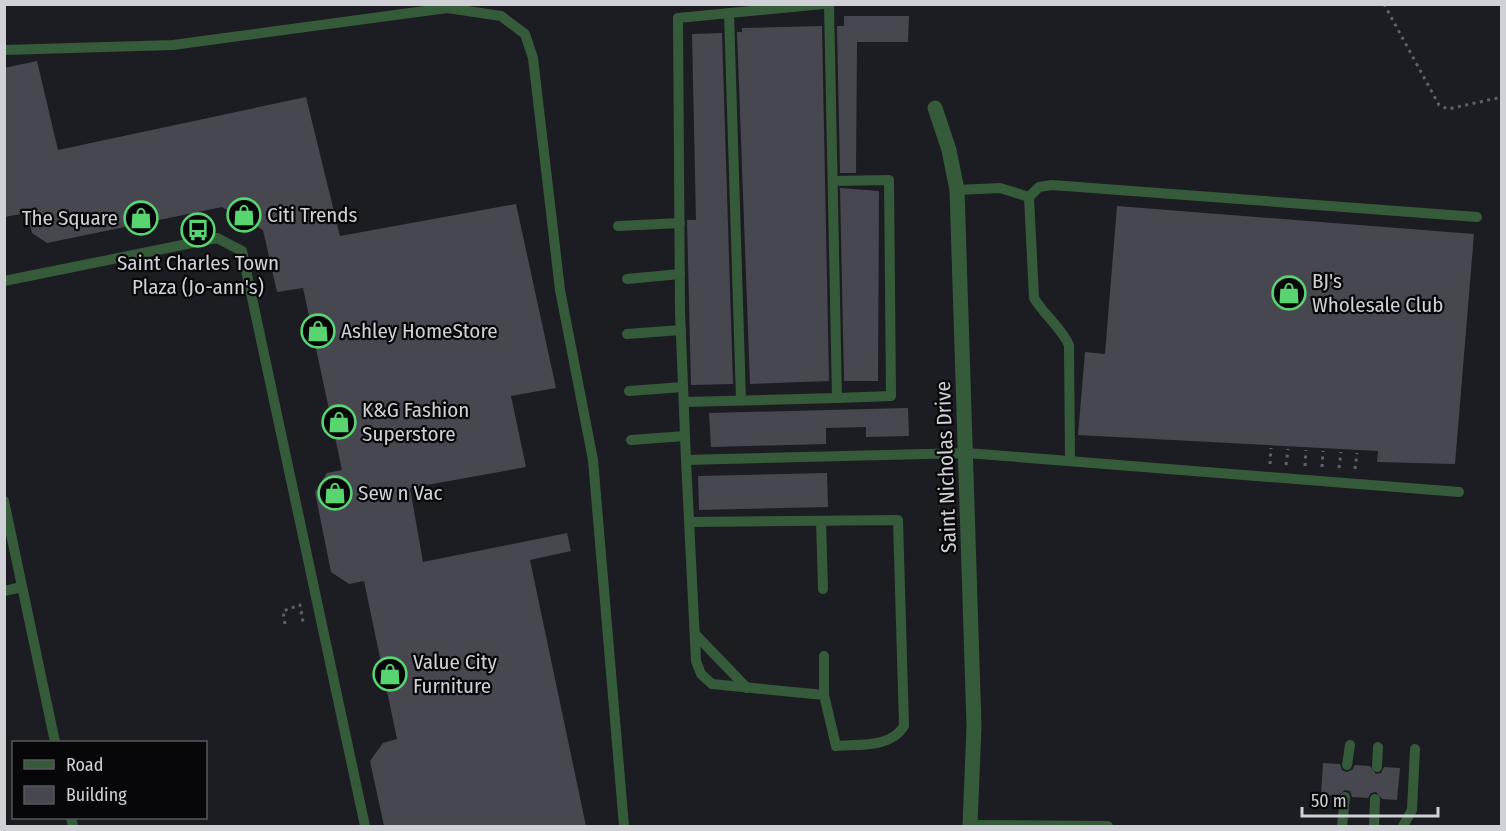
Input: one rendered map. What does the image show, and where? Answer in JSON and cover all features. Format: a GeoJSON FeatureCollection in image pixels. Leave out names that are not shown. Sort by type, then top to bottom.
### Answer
{"type":"FeatureCollection","features":[{"type":"Feature","properties":{"kind":"street","name":"Saint Nicholas Drive"},"geometry":{"type":"LineString","coordinates":[[935,108],[949,150],[957,190],[974,726],[970,826]]}},
{"type":"Feature","properties":{"kind":"lane"},"geometry":{"type":"LineString","coordinates":[[823,4],[678,18],[681,330],[696,661],[701,675],[712,684],[824,695]]}},
{"type":"Feature","properties":{"kind":"lane"},"geometry":{"type":"LineString","coordinates":[[829,4],[837,398]]}},
{"type":"Feature","properties":{"kind":"lane"},"geometry":{"type":"LineString","coordinates":[[4,50],[173,45],[447,8],[501,16],[525,34],[533,58],[560,291],[593,460],[624,826]]}},
{"type":"Feature","properties":{"kind":"lane"},"geometry":{"type":"LineString","coordinates":[[729,13],[741,400]]}},
{"type":"Feature","properties":{"kind":"lane"},"geometry":{"type":"LineString","coordinates":[[684,402],[891,396],[889,180],[833,181]]}},
{"type":"Feature","properties":{"kind":"lane"},"geometry":{"type":"LineString","coordinates":[[1070,461],[1069,345],[1065,335],[1040,309],[1034,298],[1029,197],[1039,187],[1052,184],[1477,217]]}},
{"type":"Feature","properties":{"kind":"lane"},"geometry":{"type":"LineString","coordinates":[[957,190],[1000,188],[1029,197]]}},
{"type":"Feature","properties":{"kind":"lane"},"geometry":{"type":"LineString","coordinates":[[618,226],[680,223]]}},
{"type":"Feature","properties":{"kind":"lane"},"geometry":{"type":"LineString","coordinates":[[4,281],[217,238],[242,251],[365,826]]}},
{"type":"Feature","properties":{"kind":"lane"},"geometry":{"type":"LineString","coordinates":[[627,279],[680,274]]}},
{"type":"Feature","properties":{"kind":"lane"},"geometry":{"type":"LineString","coordinates":[[627,334],[681,330]]}},
{"type":"Feature","properties":{"kind":"lane"},"geometry":{"type":"LineString","coordinates":[[629,391],[683,387]]}},
{"type":"Feature","properties":{"kind":"lane"},"geometry":{"type":"LineString","coordinates":[[631,440],[685,436]]}},
{"type":"Feature","properties":{"kind":"lane"},"geometry":{"type":"LineString","coordinates":[[686,460],[967,453],[1459,492]]}},
{"type":"Feature","properties":{"kind":"lane"},"geometry":{"type":"LineString","coordinates":[[4,501],[55,741]]}},
{"type":"Feature","properties":{"kind":"lane"},"geometry":{"type":"LineString","coordinates":[[821,520],[823,589]]}},
{"type":"Feature","properties":{"kind":"lane"},"geometry":{"type":"LineString","coordinates":[[689,522],[898,520],[904,726],[898,735],[884,742],[836,746],[824,695],[824,656]]}},
{"type":"Feature","properties":{"kind":"lane"},"geometry":{"type":"LineString","coordinates":[[4,591],[22,587]]}},
{"type":"Feature","properties":{"kind":"lane"},"geometry":{"type":"LineString","coordinates":[[695,634],[747,687]]}},
{"type":"Feature","properties":{"kind":"lane"},"geometry":{"type":"LineString","coordinates":[[1347,765],[1350,745]]}},
{"type":"Feature","properties":{"kind":"lane"},"geometry":{"type":"LineString","coordinates":[[1377,767],[1378,747]]}},
{"type":"Feature","properties":{"kind":"lane"},"geometry":{"type":"LineString","coordinates":[[1403,826],[1412,810],[1415,749]]}},
{"type":"Feature","properties":{"kind":"lane"},"geometry":{"type":"LineString","coordinates":[[1342,826],[1345,797]]}},
{"type":"Feature","properties":{"kind":"lane"},"geometry":{"type":"LineString","coordinates":[[1374,826],[1375,799]]}},
{"type":"Feature","properties":{"kind":"lane"},"geometry":{"type":"LineString","coordinates":[[970,826],[1108,826]]}},
{"type":"Feature","properties":{"kind":"path"},"geometry":{"type":"LineString","coordinates":[[1384,4],[1439,105],[1448,109],[1502,97]]}},
{"type":"Feature","properties":{"kind":"path"},"geometry":{"type":"LineString","coordinates":[[285,624],[283,611],[300,605],[303,622]]}},
{"type":"Feature","properties":{"kind":"building"},"geometry":{"type":"Polygon","coordinates":[[[844,16],[909,16],[908,42],[857,42],[856,173],[840,173],[837,26],[844,26],[844,16]]]}},
{"type":"Feature","properties":{"kind":"building"},"geometry":{"type":"Polygon","coordinates":[[[822,26],[829,381],[750,384],[737,32],[742,32],[742,28],[822,26]]]}},
{"type":"Feature","properties":{"kind":"building"},"geometry":{"type":"Polygon","coordinates":[[[722,33],[733,384],[691,385],[687,220],[696,220],[692,34],[722,33]]]}},
{"type":"Feature","properties":{"kind":"building"},"geometry":{"type":"Polygon","coordinates":[[[37,61],[58,150],[306,97],[340,236],[516,204],[556,388],[511,396],[526,467],[410,488],[423,562],[567,533],[571,551],[530,560],[586,826],[384,826],[370,761],[383,743],[397,739],[364,581],[349,584],[331,572],[315,492],[327,473],[342,470],[303,288],[277,292],[263,230],[222,207],[47,243],[32,233],[27,213],[4,217],[4,68],[37,61]]]}},
{"type":"Feature","properties":{"kind":"building"},"geometry":{"type":"Polygon","coordinates":[[[840,188],[879,191],[878,381],[844,381],[840,188]]]}},
{"type":"Feature","properties":{"kind":"building","name":"BJ's Wholesale Club"},"geometry":{"type":"Polygon","coordinates":[[[1117,206],[1474,234],[1455,464],[1377,462],[1378,451],[1078,435],[1085,352],[1105,354],[1117,206]]]}},
{"type":"Feature","properties":{"kind":"building"},"geometry":{"type":"Polygon","coordinates":[[[908,408],[909,436],[866,437],[866,427],[826,428],[826,444],[711,447],[709,413],[908,408]]]}},
{"type":"Feature","properties":{"kind":"building"},"geometry":{"type":"Polygon","coordinates":[[[827,473],[828,507],[699,510],[698,476],[827,473]]]}},
{"type":"Feature","properties":{"kind":"building"},"geometry":{"type":"Polygon","coordinates":[[[1323,763],[1340,764],[1342,770],[1346,772],[1352,770],[1355,765],[1370,766],[1376,774],[1381,773],[1384,767],[1400,768],[1397,800],[1382,799],[1376,792],[1371,793],[1368,798],[1352,797],[1350,791],[1345,790],[1338,796],[1321,795],[1323,763]]]}},
{"type":"Feature","properties":{"kind":"place","name":"Citi Trends"},"geometry":{"type":"Point","coordinates":[244,215]}},
{"type":"Feature","properties":{"kind":"place","name":"The Square"},"geometry":{"type":"Point","coordinates":[141,218]}},
{"type":"Feature","properties":{"kind":"place","name":"Saint Charles Town Plaza (Jo-ann's)"},"geometry":{"type":"Point","coordinates":[198,230]}},
{"type":"Feature","properties":{"kind":"place","name":"BJ's Wholesale Club"},"geometry":{"type":"Point","coordinates":[1289,293]}},
{"type":"Feature","properties":{"kind":"place","name":"Ashley HomeStore"},"geometry":{"type":"Point","coordinates":[318,331]}},
{"type":"Feature","properties":{"kind":"place","name":"K&G Fashion Superstore"},"geometry":{"type":"Point","coordinates":[339,422]}},
{"type":"Feature","properties":{"kind":"place","name":"Sew n Vac"},"geometry":{"type":"Point","coordinates":[335,493]}},
{"type":"Feature","properties":{"kind":"place","name":"Value City Furniture"},"geometry":{"type":"Point","coordinates":[390,674]}}]}
